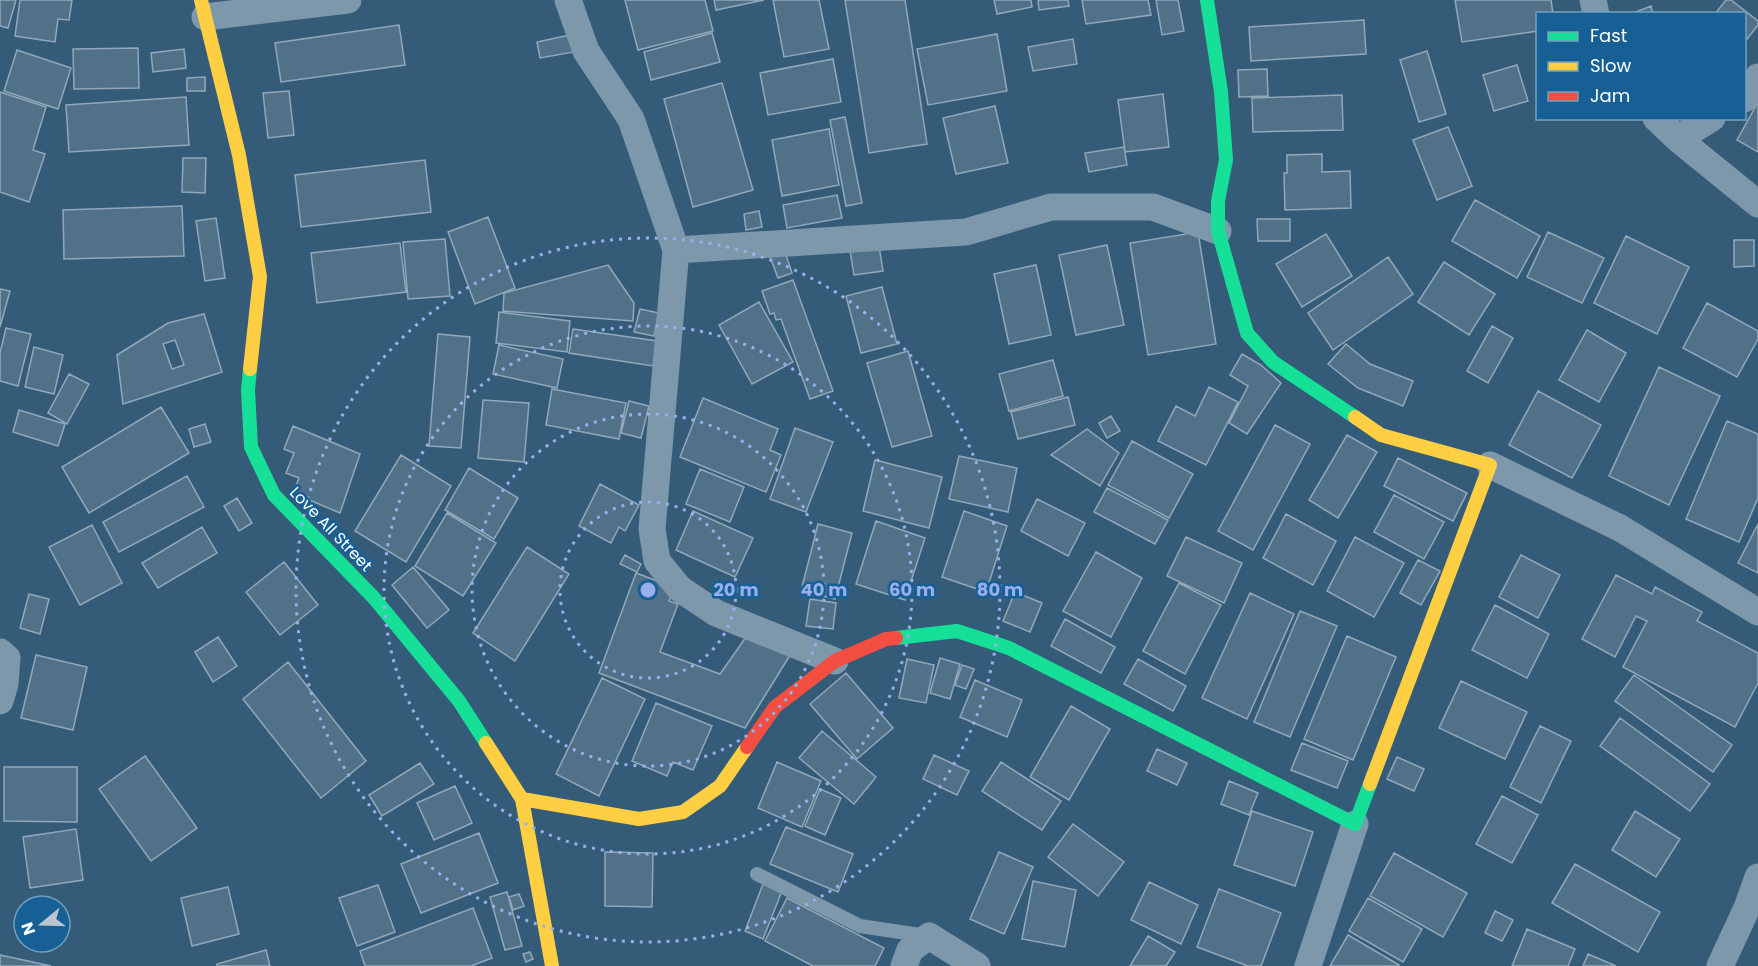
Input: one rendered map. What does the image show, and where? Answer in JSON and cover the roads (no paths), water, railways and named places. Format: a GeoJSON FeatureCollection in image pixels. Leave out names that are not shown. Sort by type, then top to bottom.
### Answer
{"type":"FeatureCollection","features":[{"type":"Feature","properties":{"kind":"street"},"geometry":{"type":"LineString","coordinates":[[203,8],[348,0]]}},
{"type":"Feature","properties":{"kind":"street"},"geometry":{"type":"LineString","coordinates":[[568,0],[586,51],[631,119],[676,250],[652,529],[657,561],[680,589],[716,613],[835,661]]}},
{"type":"Feature","properties":{"kind":"street"},"geometry":{"type":"LineString","coordinates":[[1208,0],[1221,92],[1227,160],[1218,201],[1218,231],[1247,333],[1273,362],[1381,435],[1490,465],[1620,528],[1758,612]]}},
{"type":"Feature","properties":{"kind":"street","name":"Love All Street"},"geometry":{"type":"LineString","coordinates":[[203,8],[239,155],[260,277],[248,390],[251,447],[274,495],[374,598],[459,701],[522,799],[552,966]]}},
{"type":"Feature","properties":{"kind":"street"},"geometry":{"type":"LineString","coordinates":[[1746,96],[1758,77]]}},
{"type":"Feature","properties":{"kind":"street"},"geometry":{"type":"LineString","coordinates":[[1658,120],[1758,204]]}},
{"type":"Feature","properties":{"kind":"street"},"geometry":{"type":"LineString","coordinates":[[1678,139],[1709,120]]}},
{"type":"Feature","properties":{"kind":"street"},"geometry":{"type":"LineString","coordinates":[[676,250],[966,232],[1051,207],[1153,207],[1218,231]]}},
{"type":"Feature","properties":{"kind":"street"},"geometry":{"type":"LineString","coordinates":[[1308,966],[1355,824],[1490,465]]}},
{"type":"Feature","properties":{"kind":"street"},"geometry":{"type":"LineString","coordinates":[[522,799],[639,819],[683,812],[720,786],[775,707],[835,661],[886,639],[957,631],[1009,648],[1355,824]]}},
{"type":"Feature","properties":{"kind":"street"},"geometry":{"type":"LineString","coordinates":[[0,652],[7,658],[5,684],[0,701]]}},
{"type":"Feature","properties":{"kind":"street"},"geometry":{"type":"LineString","coordinates":[[1720,966],[1747,908],[1758,877]]}},
{"type":"Feature","properties":{"kind":"street"},"geometry":{"type":"LineString","coordinates":[[904,966],[910,950],[929,936],[976,966]]}},
{"type":"Feature","properties":{"kind":"lane"},"geometry":{"type":"LineString","coordinates":[[757,874],[860,926],[929,936]]}}]}
